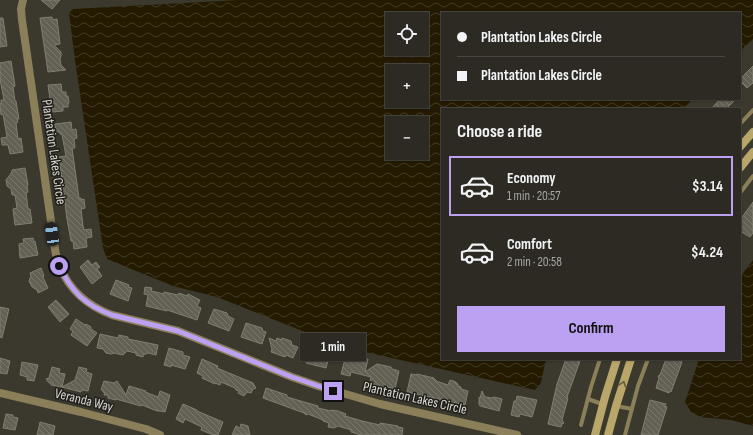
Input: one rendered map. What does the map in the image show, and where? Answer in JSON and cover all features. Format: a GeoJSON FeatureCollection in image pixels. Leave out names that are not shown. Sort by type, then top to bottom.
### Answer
{"type":"FeatureCollection","features":[{"type":"Feature","properties":{"kind":"main road"},"geometry":{"type":"LineString","coordinates":[[741,146],[753,132]]}},
{"type":"Feature","properties":{"kind":"main road"},"geometry":{"type":"LineString","coordinates":[[741,167],[753,152]]}},
{"type":"Feature","properties":{"kind":"main road"},"geometry":{"type":"LineString","coordinates":[[595,435],[602,404],[617,360]]}},
{"type":"Feature","properties":{"kind":"main road"},"geometry":{"type":"LineString","coordinates":[[608,435],[631,360]]}},
{"type":"Feature","properties":{"kind":"street","name":"Plantation Lakes Circle"},"geometry":{"type":"LineString","coordinates":[[23,0],[22,20],[55,249],[59,266],[65,277],[76,293],[86,302],[112,315],[178,331],[263,366],[318,386],[380,404],[516,435]]}},
{"type":"Feature","properties":{"kind":"street","name":"Veranda Way"},"geometry":{"type":"LineString","coordinates":[[0,393],[146,429],[160,435]]}},
{"type":"Feature","properties":{"kind":"lane"},"geometry":{"type":"LineString","coordinates":[[741,123],[753,110]]}},
{"type":"Feature","properties":{"kind":"lane"},"geometry":{"type":"LineString","coordinates":[[741,192],[753,176]]}},
{"type":"Feature","properties":{"kind":"lane"},"geometry":{"type":"LineString","coordinates":[[581,424],[600,360]]}},
{"type":"Feature","properties":{"kind":"lane"},"geometry":{"type":"LineString","coordinates":[[625,435],[638,386],[648,360]]}},
{"type":"Feature","properties":{"kind":"lane"},"geometry":{"type":"LineString","coordinates":[[588,400],[602,404]]}},
{"type":"Feature","properties":{"kind":"lane"},"geometry":{"type":"LineString","coordinates":[[616,406],[632,409]]}},
{"type":"Feature","properties":{"kind":"water"},"geometry":{"type":"Polygon","coordinates":[[[239,0],[753,0],[753,39],[741,50],[741,12],[441,12],[441,100],[692,100],[684,108],[441,108],[441,360],[546,360],[541,383],[535,390],[343,347],[217,297],[173,286],[107,259],[103,248],[69,13],[73,9],[239,0]]]}},
{"type":"Feature","properties":{"kind":"water"},"geometry":{"type":"Polygon","coordinates":[[[753,260],[753,426],[731,420],[700,417],[691,412],[685,402],[699,360],[741,360],[741,276],[753,260]]]}},
{"type":"Feature","properties":{"kind":"building"},"geometry":{"type":"Polygon","coordinates":[[[41,0],[60,0],[52,9],[41,0]]]}},
{"type":"Feature","properties":{"kind":"building"},"geometry":{"type":"Polygon","coordinates":[[[52,17],[53,20],[57,19],[60,44],[54,45],[61,52],[61,65],[66,70],[48,72],[40,18],[52,17]]]}},
{"type":"Feature","properties":{"kind":"building"},"geometry":{"type":"Polygon","coordinates":[[[0,18],[3,18],[7,46],[0,47],[0,18]]]}},
{"type":"Feature","properties":{"kind":"building"},"geometry":{"type":"Polygon","coordinates":[[[11,61],[15,86],[13,87],[19,119],[17,119],[18,122],[16,123],[18,139],[21,138],[23,152],[10,154],[8,145],[2,145],[1,138],[7,137],[3,114],[1,115],[0,107],[1,100],[4,100],[0,79],[0,63],[11,61]]]}},
{"type":"Feature","properties":{"kind":"building"},"geometry":{"type":"Polygon","coordinates":[[[753,66],[753,83],[747,88],[741,82],[741,78],[753,66]]]}},
{"type":"Feature","properties":{"kind":"building"},"geometry":{"type":"Polygon","coordinates":[[[61,84],[62,92],[66,92],[66,96],[68,96],[68,107],[63,107],[63,111],[53,112],[52,99],[50,99],[48,85],[61,84]]]}},
{"type":"Feature","properties":{"kind":"building"},"geometry":{"type":"Polygon","coordinates":[[[719,100],[735,100],[727,108],[712,108],[719,100]]]}},
{"type":"Feature","properties":{"kind":"building"},"geometry":{"type":"Polygon","coordinates":[[[71,122],[72,130],[76,129],[77,138],[74,139],[75,148],[72,148],[79,198],[81,198],[81,200],[84,199],[85,208],[81,209],[83,226],[84,230],[91,229],[92,237],[86,238],[87,247],[74,249],[67,219],[59,157],[66,156],[62,134],[60,134],[60,132],[56,132],[55,124],[71,122]]]}},
{"type":"Feature","properties":{"kind":"building"},"geometry":{"type":"Polygon","coordinates":[[[25,168],[28,185],[28,192],[26,193],[28,209],[30,209],[32,223],[15,225],[13,209],[17,208],[15,195],[12,195],[11,189],[7,186],[6,180],[12,170],[25,168]]]}},
{"type":"Feature","properties":{"kind":"building"},"geometry":{"type":"Polygon","coordinates":[[[753,202],[753,233],[750,237],[741,232],[741,219],[753,202]]]}},
{"type":"Feature","properties":{"kind":"building"},"geometry":{"type":"Polygon","coordinates":[[[33,238],[38,255],[20,258],[19,244],[24,243],[23,239],[33,238]]]}},
{"type":"Feature","properties":{"kind":"building"},"geometry":{"type":"Polygon","coordinates":[[[88,260],[92,265],[96,262],[100,267],[97,269],[102,276],[92,284],[80,267],[88,260]]]}},
{"type":"Feature","properties":{"kind":"building"},"geometry":{"type":"Polygon","coordinates":[[[41,268],[48,288],[38,293],[29,281],[31,276],[30,273],[41,268]]]}},
{"type":"Feature","properties":{"kind":"building"},"geometry":{"type":"Polygon","coordinates":[[[116,280],[129,285],[128,287],[132,288],[128,301],[110,294],[116,280]]]}},
{"type":"Feature","properties":{"kind":"building"},"geometry":{"type":"Polygon","coordinates":[[[145,287],[152,288],[151,291],[164,294],[164,292],[178,295],[179,293],[187,296],[188,294],[200,300],[197,306],[201,308],[197,320],[167,310],[146,306],[148,295],[144,294],[145,287]]]}},
{"type":"Feature","properties":{"kind":"building"},"geometry":{"type":"Polygon","coordinates":[[[56,300],[69,314],[60,322],[48,307],[56,300]]]}},
{"type":"Feature","properties":{"kind":"building"},"geometry":{"type":"Polygon","coordinates":[[[0,307],[9,309],[2,338],[0,337],[0,307]]]}},
{"type":"Feature","properties":{"kind":"building"},"geometry":{"type":"Polygon","coordinates":[[[214,309],[227,313],[228,316],[234,319],[229,331],[208,323],[214,309]]]}},
{"type":"Feature","properties":{"kind":"building"},"geometry":{"type":"Polygon","coordinates":[[[76,319],[91,327],[91,329],[97,333],[87,346],[71,335],[73,331],[70,329],[76,319]]]}},
{"type":"Feature","properties":{"kind":"building"},"geometry":{"type":"Polygon","coordinates":[[[246,323],[262,328],[263,331],[266,332],[262,344],[241,337],[246,323]]]}},
{"type":"Feature","properties":{"kind":"building"},"geometry":{"type":"Polygon","coordinates":[[[100,334],[118,338],[119,335],[128,337],[128,339],[158,345],[156,355],[148,353],[143,355],[143,357],[136,355],[136,353],[127,351],[123,355],[106,353],[103,349],[97,348],[100,334]]]}},
{"type":"Feature","properties":{"kind":"building"},"geometry":{"type":"Polygon","coordinates":[[[269,338],[276,341],[277,338],[282,340],[282,338],[291,341],[292,345],[298,347],[293,358],[271,352],[272,349],[269,338]]]}},
{"type":"Feature","properties":{"kind":"building"},"geometry":{"type":"Polygon","coordinates":[[[169,348],[183,352],[183,355],[190,357],[185,369],[171,365],[171,367],[164,365],[169,348]]]}},
{"type":"Feature","properties":{"kind":"building"},"geometry":{"type":"Polygon","coordinates":[[[316,349],[323,351],[323,353],[329,357],[326,368],[306,363],[310,351],[315,352],[316,349]]]}},
{"type":"Feature","properties":{"kind":"building"},"geometry":{"type":"Polygon","coordinates":[[[350,352],[366,356],[365,359],[368,359],[365,372],[377,364],[391,367],[392,369],[399,371],[395,389],[370,383],[371,377],[351,372],[350,376],[341,374],[345,359],[347,359],[350,352]]]}},
{"type":"Feature","properties":{"kind":"building"},"geometry":{"type":"Polygon","coordinates":[[[0,358],[10,361],[7,374],[0,373],[0,358]]]}},
{"type":"Feature","properties":{"kind":"building"},"geometry":{"type":"Polygon","coordinates":[[[202,359],[218,366],[217,368],[253,383],[256,388],[253,389],[251,393],[247,392],[244,396],[238,393],[239,391],[235,388],[221,382],[220,385],[215,384],[202,378],[203,376],[197,373],[202,359]]]}},
{"type":"Feature","properties":{"kind":"building"},"geometry":{"type":"Polygon","coordinates":[[[566,360],[580,360],[567,397],[562,420],[564,423],[561,427],[548,424],[557,384],[566,360]]]}},
{"type":"Feature","properties":{"kind":"building"},"geometry":{"type":"Polygon","coordinates":[[[666,360],[682,360],[671,392],[670,391],[669,393],[656,388],[659,378],[658,376],[660,375],[666,360]]]}},
{"type":"Feature","properties":{"kind":"building"},"geometry":{"type":"Polygon","coordinates":[[[22,362],[38,365],[34,381],[27,380],[27,377],[20,375],[22,362]]]}},
{"type":"Feature","properties":{"kind":"building"},"geometry":{"type":"Polygon","coordinates":[[[52,367],[60,369],[59,373],[65,374],[62,387],[51,385],[51,383],[49,383],[46,379],[49,378],[52,367]]]}},
{"type":"Feature","properties":{"kind":"building"},"geometry":{"type":"Polygon","coordinates":[[[79,367],[87,369],[86,372],[92,374],[88,391],[82,390],[81,392],[62,387],[75,380],[79,367]]]}},
{"type":"Feature","properties":{"kind":"building"},"geometry":{"type":"Polygon","coordinates":[[[411,374],[434,378],[436,381],[448,385],[450,380],[456,382],[461,389],[468,391],[465,405],[407,392],[411,374]]]}},
{"type":"Feature","properties":{"kind":"building"},"geometry":{"type":"Polygon","coordinates":[[[104,381],[114,383],[117,381],[126,395],[129,386],[146,391],[145,392],[158,397],[160,391],[170,395],[165,412],[157,411],[142,405],[108,398],[108,395],[104,395],[105,393],[101,390],[104,381]]]}},
{"type":"Feature","properties":{"kind":"building"},"geometry":{"type":"Polygon","coordinates":[[[266,388],[287,395],[287,397],[318,406],[318,408],[338,411],[346,414],[345,416],[362,421],[380,425],[380,423],[398,426],[403,428],[402,435],[361,435],[338,426],[334,428],[328,427],[329,423],[323,420],[263,398],[266,388]]]}},
{"type":"Feature","properties":{"kind":"building"},"geometry":{"type":"Polygon","coordinates":[[[482,391],[485,397],[502,399],[499,411],[480,406],[479,397],[480,398],[482,391]]]}},
{"type":"Feature","properties":{"kind":"building"},"geometry":{"type":"Polygon","coordinates":[[[517,396],[537,400],[532,417],[520,414],[519,417],[511,415],[514,401],[516,401],[517,396]]]}},
{"type":"Feature","properties":{"kind":"building"},"geometry":{"type":"Polygon","coordinates":[[[650,400],[666,404],[665,406],[667,407],[658,435],[641,435],[650,400]]]}},
{"type":"Feature","properties":{"kind":"building"},"geometry":{"type":"Polygon","coordinates":[[[183,404],[223,422],[218,435],[201,430],[202,427],[185,419],[183,423],[176,419],[183,404]]]}},
{"type":"Feature","properties":{"kind":"building"},"geometry":{"type":"Polygon","coordinates":[[[6,414],[13,415],[13,417],[18,418],[15,430],[3,428],[6,414]]]}},
{"type":"Feature","properties":{"kind":"building"},"geometry":{"type":"Polygon","coordinates":[[[40,422],[55,426],[53,435],[37,435],[40,422]]]}},
{"type":"Feature","properties":{"kind":"building"},"geometry":{"type":"Polygon","coordinates":[[[241,424],[248,426],[250,435],[232,435],[236,426],[240,428],[241,424]]]}},
{"type":"Feature","properties":{"kind":"route"},"geometry":{"type":"LineString","coordinates":[[59,266],[76,293],[86,302],[102,311],[112,315],[178,331],[263,366],[333,391]]}}]}
